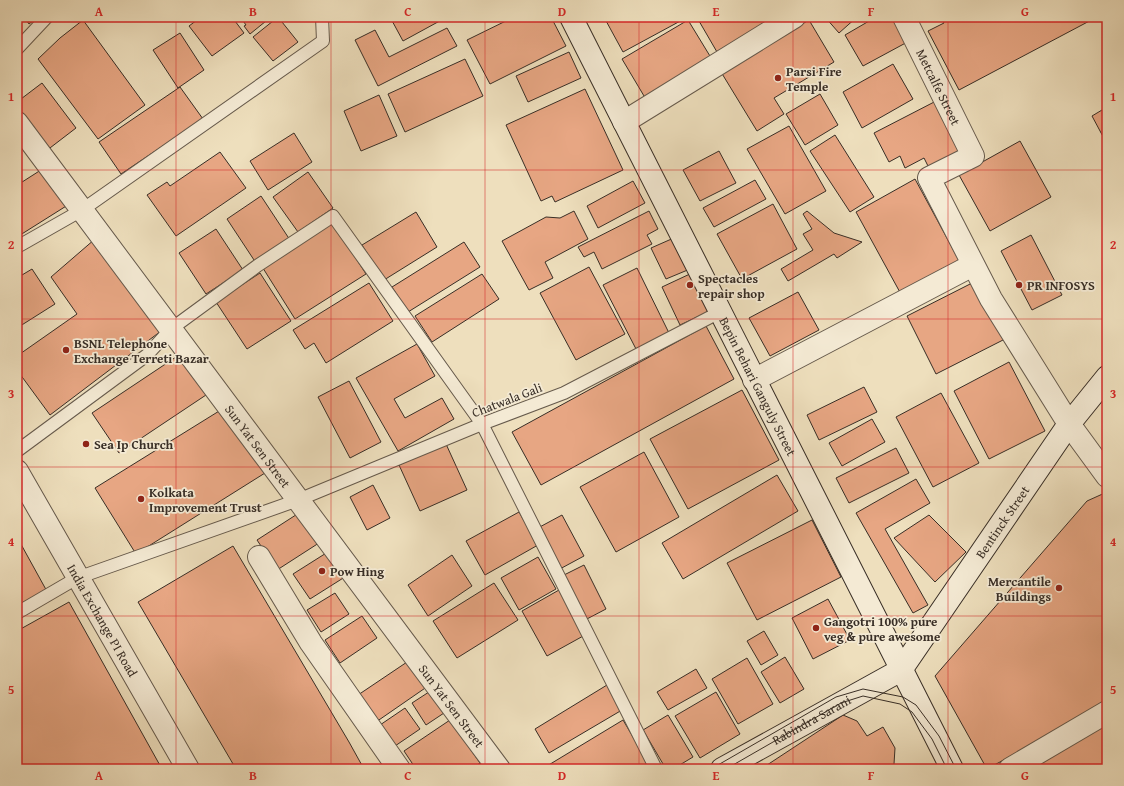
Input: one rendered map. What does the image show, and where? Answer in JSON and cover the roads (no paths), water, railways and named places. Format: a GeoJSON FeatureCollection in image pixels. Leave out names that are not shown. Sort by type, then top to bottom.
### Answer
{"type":"FeatureCollection","features":[{"type":"Feature","properties":{"kind":"street","name":"Bepin Behari Ganguly Street"},"geometry":{"type":"LineString","coordinates":[[571,17],[952,769]]}},
{"type":"Feature","properties":{"kind":"street"},"geometry":{"type":"LineString","coordinates":[[624,122],[794,17]]}},
{"type":"Feature","properties":{"kind":"street","name":"Metcalfe Street"},"geometry":{"type":"LineString","coordinates":[[904,17],[973,156],[929,178],[973,265]]}},
{"type":"Feature","properties":{"kind":"street","name":"Sun Yat Sen Street"},"geometry":{"type":"LineString","coordinates":[[17,123],[499,769]]}},
{"type":"Feature","properties":{"kind":"street"},"geometry":{"type":"LineString","coordinates":[[754,380],[973,265],[992,299],[1069,424],[1107,476]]}},
{"type":"Feature","properties":{"kind":"street","name":"Bentinck Street"},"geometry":{"type":"LineString","coordinates":[[901,670],[1069,424],[1107,377]]}},
{"type":"Feature","properties":{"kind":"street","name":"India Exchange PI Road"},"geometry":{"type":"LineString","coordinates":[[17,471],[77,578],[188,769]]}},
{"type":"Feature","properties":{"kind":"street"},"geometry":{"type":"LineString","coordinates":[[259,557],[311,643],[399,769]]}},
{"type":"Feature","properties":{"kind":"street","name":"Rabindra Sarani"},"geometry":{"type":"LineString","coordinates":[[722,769],[901,670]]}},
{"type":"Feature","properties":{"kind":"street"},"geometry":{"type":"LineString","coordinates":[[1010,769],[1107,712]]}},
{"type":"Feature","properties":{"kind":"lane"},"geometry":{"type":"LineString","coordinates":[[17,49],[47,17]]}},
{"type":"Feature","properties":{"kind":"lane"},"geometry":{"type":"LineString","coordinates":[[17,247],[82,210],[323,41],[322,17]]}},
{"type":"Feature","properties":{"kind":"lane"},"geometry":{"type":"LineString","coordinates":[[17,451],[147,355],[171,329],[257,266],[333,216],[482,424],[656,769]]}},
{"type":"Feature","properties":{"kind":"lane","name":"Chatwala Gali"},"geometry":{"type":"LineString","coordinates":[[17,613],[77,578],[298,500],[482,424],[564,393],[720,312]]}},
{"type":"Feature","properties":{"kind":"tram line"},"geometry":{"type":"LineString","coordinates":[[711,769],[836,697],[863,689],[903,697],[916,705],[939,736],[956,769]]}},
{"type":"Feature","properties":{"kind":"tram line"},"geometry":{"type":"LineString","coordinates":[[726,769],[841,703],[863,696],[900,704],[912,712],[932,739],[947,769]]}},
{"type":"Feature","properties":{"kind":"place","name":"Parsi Fire Temple"},"geometry":{"type":"Point","coordinates":[778,78]}},
{"type":"Feature","properties":{"kind":"place","name":"Spectacles repair shop"},"geometry":{"type":"Point","coordinates":[690,285]}},
{"type":"Feature","properties":{"kind":"place","name":"PR INFOSYS"},"geometry":{"type":"Point","coordinates":[1019,285]}},
{"type":"Feature","properties":{"kind":"place","name":"BSNL Telephone Exchange Terreti Bazar"},"geometry":{"type":"Point","coordinates":[66,350]}},
{"type":"Feature","properties":{"kind":"place","name":"Sea Ip Church"},"geometry":{"type":"Point","coordinates":[86,444]}},
{"type":"Feature","properties":{"kind":"place","name":"Kolkata Improvement Trust"},"geometry":{"type":"Point","coordinates":[141,499]}},
{"type":"Feature","properties":{"kind":"place","name":"Pow Hing"},"geometry":{"type":"Point","coordinates":[322,571]}},
{"type":"Feature","properties":{"kind":"place","name":"Mercantile Buildings"},"geometry":{"type":"Point","coordinates":[1059,588]}},
{"type":"Feature","properties":{"kind":"place","name":"Gangotri 100% pure veg & pure awesome"},"geometry":{"type":"Point","coordinates":[816,628]}}]}
